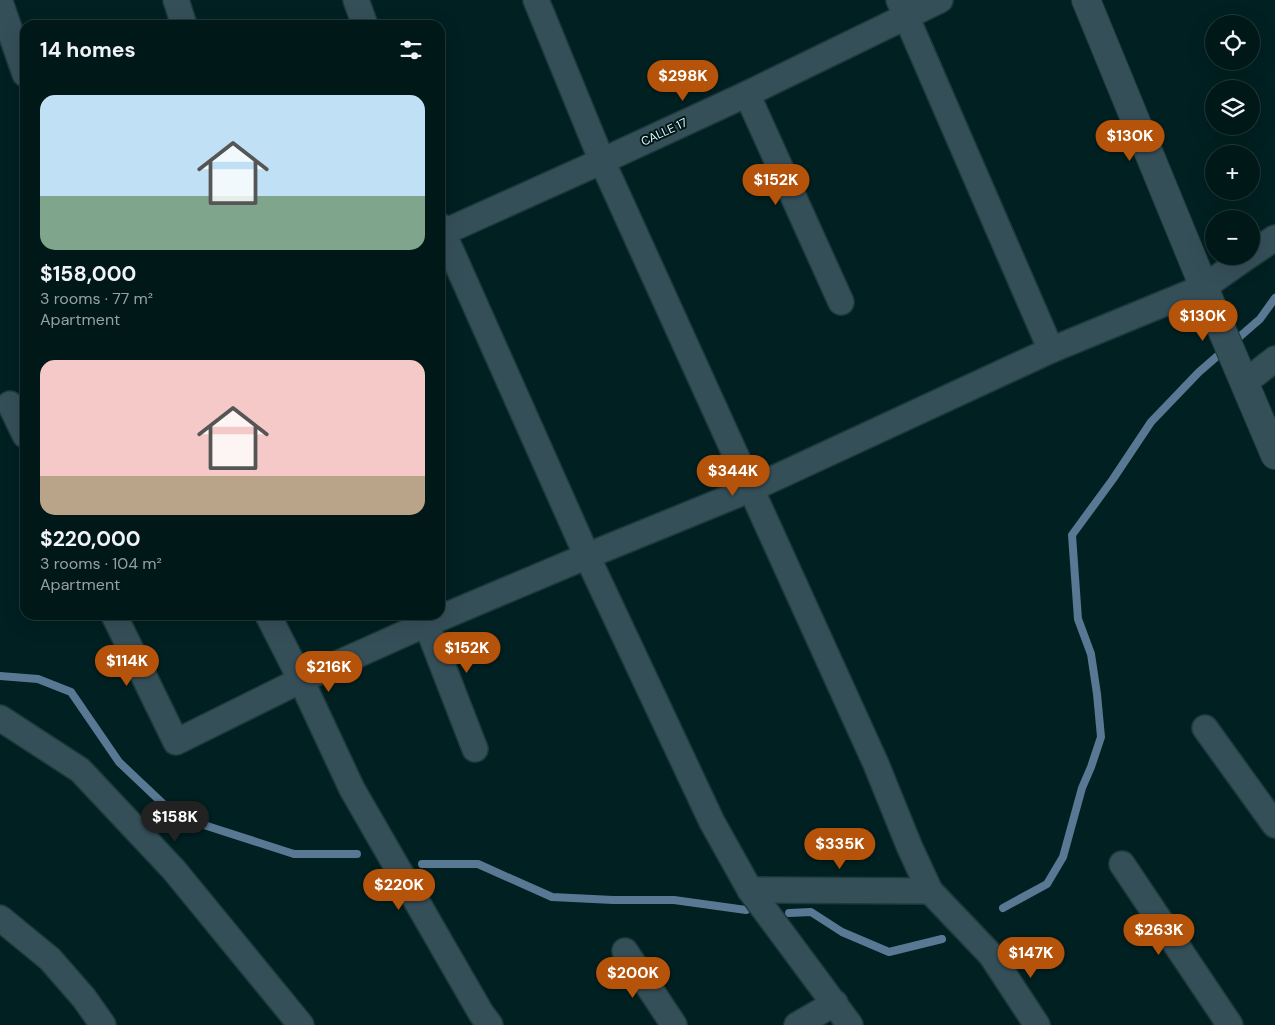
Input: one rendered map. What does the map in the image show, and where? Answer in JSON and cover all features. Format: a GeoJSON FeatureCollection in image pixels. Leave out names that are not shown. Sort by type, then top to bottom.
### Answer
{"type":"FeatureCollection","features":[{"type":"Feature","properties":{"kind":"street"},"geometry":{"type":"LineString","coordinates":[[176,0],[182,20]]}},
{"type":"Feature","properties":{"kind":"street"},"geometry":{"type":"LineString","coordinates":[[356,0],[363,20]]}},
{"type":"Feature","properties":{"kind":"street"},"geometry":{"type":"LineString","coordinates":[[536,0],[602,161],[876,764],[910,848],[930,891],[991,955],[1037,1025]]}},
{"type":"Feature","properties":{"kind":"street","name":"CALLE 17"},"geometry":{"type":"LineString","coordinates":[[445,229],[602,161],[747,94],[903,8],[940,0]]}},
{"type":"Feature","properties":{"kind":"street"},"geometry":{"type":"LineString","coordinates":[[1086,0],[1208,298],[1275,455]]}},
{"type":"Feature","properties":{"kind":"street"},"geometry":{"type":"LineString","coordinates":[[0,2],[20,60]]}},
{"type":"Feature","properties":{"kind":"street"},"geometry":{"type":"LineString","coordinates":[[903,8],[1051,350]]}},
{"type":"Feature","properties":{"kind":"street"},"geometry":{"type":"LineString","coordinates":[[747,94],[841,302]]}},
{"type":"Feature","properties":{"kind":"street"},"geometry":{"type":"LineString","coordinates":[[1260,248],[1275,238]]}},
{"type":"Feature","properties":{"kind":"street"},"geometry":{"type":"LineString","coordinates":[[445,240],[587,556],[712,822],[750,890],[850,1025]]}},
{"type":"Feature","properties":{"kind":"street"},"geometry":{"type":"LineString","coordinates":[[445,611],[587,556],[751,489],[1051,350],[1208,298],[1240,265]]}},
{"type":"Feature","properties":{"kind":"street"},"geometry":{"type":"LineString","coordinates":[[1239,371],[1275,359]]}},
{"type":"Feature","properties":{"kind":"street"},"geometry":{"type":"LineString","coordinates":[[12,404],[20,423]]}},
{"type":"Feature","properties":{"kind":"street"},"geometry":{"type":"LineString","coordinates":[[116,620],[176,742],[422,620]]}},
{"type":"Feature","properties":{"kind":"street"},"geometry":{"type":"LineString","coordinates":[[271,620],[352,789],[478,1021]]}},
{"type":"Feature","properties":{"kind":"street"},"geometry":{"type":"LineString","coordinates":[[424,620],[474,749]]}},
{"type":"Feature","properties":{"kind":"street"},"geometry":{"type":"LineString","coordinates":[[0,718],[80,770],[174,870],[300,1025]]}},
{"type":"Feature","properties":{"kind":"street"},"geometry":{"type":"LineString","coordinates":[[1205,728],[1275,825]]}},
{"type":"Feature","properties":{"kind":"street"},"geometry":{"type":"LineString","coordinates":[[1122,864],[1230,1025]]}},
{"type":"Feature","properties":{"kind":"street"},"geometry":{"type":"LineString","coordinates":[[750,890],[930,891]]}},
{"type":"Feature","properties":{"kind":"street"},"geometry":{"type":"LineString","coordinates":[[0,918],[50,959],[84,998],[103,1025]]}},
{"type":"Feature","properties":{"kind":"street"},"geometry":{"type":"LineString","coordinates":[[625,951],[674,1025]]}},
{"type":"Feature","properties":{"kind":"street"},"geometry":{"type":"LineString","coordinates":[[798,1025],[835,1004]]}},
{"type":"Feature","properties":{"kind":"waterway"},"geometry":{"type":"LineString","coordinates":[[1003,908],[1047,884],[1063,857],[1082,788],[1101,737],[1091,654],[1078,619],[1072,535],[1113,479],[1151,422],[1199,372],[1260,319],[1275,298]]}},
{"type":"Feature","properties":{"kind":"waterway"},"geometry":{"type":"LineString","coordinates":[[0,676],[38,679],[71,692],[119,762],[176,816],[294,854],[357,854]]}},
{"type":"Feature","properties":{"kind":"waterway"},"geometry":{"type":"LineString","coordinates":[[422,864],[478,864],[552,897],[674,900],[746,910]]}},
{"type":"Feature","properties":{"kind":"waterway"},"geometry":{"type":"LineString","coordinates":[[789,913],[811,912],[842,932],[889,952],[942,939]]}}]}
